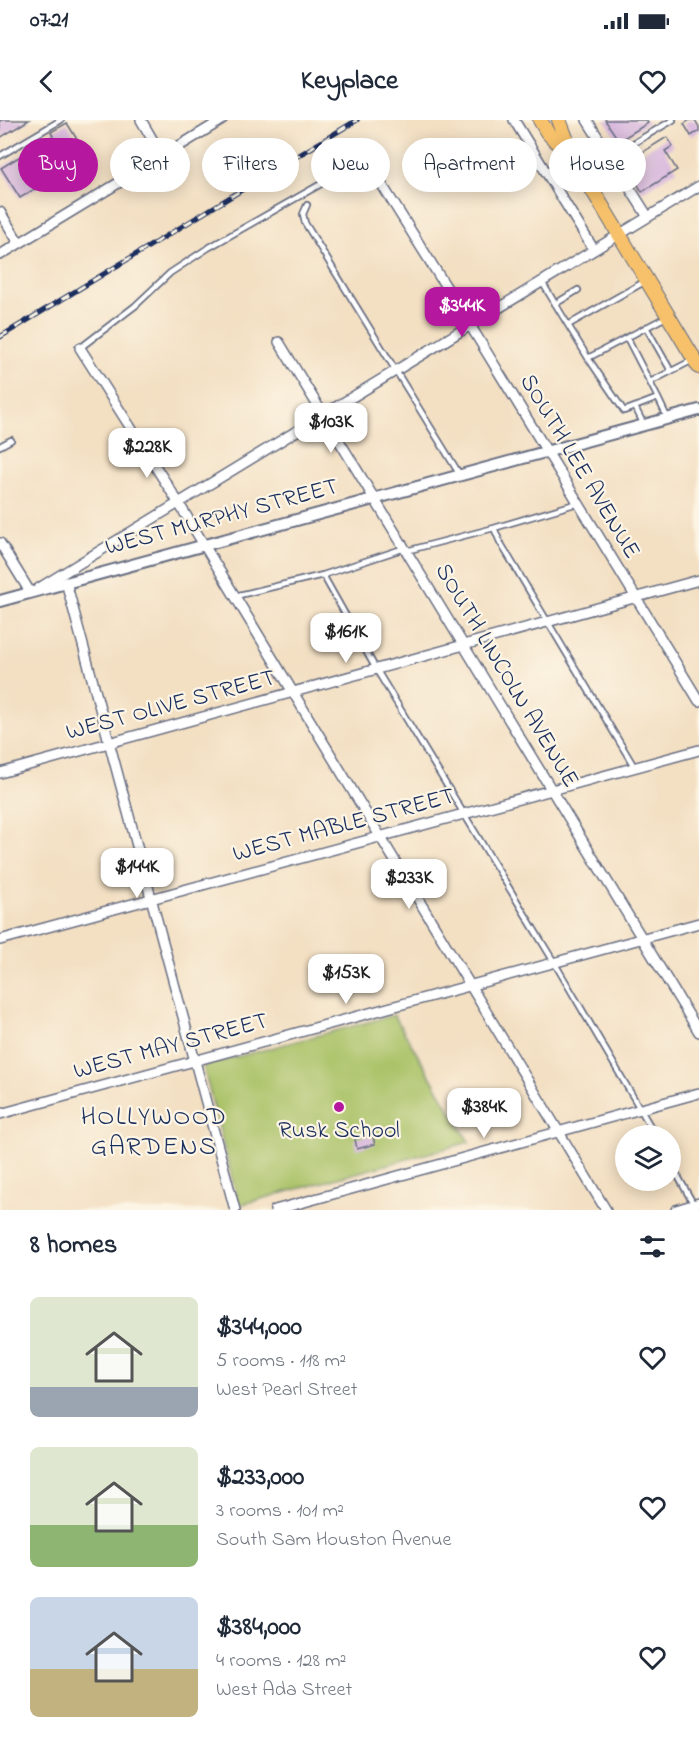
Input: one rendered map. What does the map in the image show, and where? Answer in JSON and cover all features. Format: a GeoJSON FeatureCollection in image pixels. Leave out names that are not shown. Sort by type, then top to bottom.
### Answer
{"type":"FeatureCollection","features":[{"type":"Feature","properties":{"kind":"main road"},"geometry":{"type":"LineString","coordinates":[[540,120],[553,138]]}},
{"type":"Feature","properties":{"kind":"main road"},"geometry":{"type":"LineString","coordinates":[[559,120],[567,138]]}},
{"type":"Feature","properties":{"kind":"main road"},"geometry":{"type":"LineString","coordinates":[[593,192],[697,363]]}},
{"type":"Feature","properties":{"kind":"street"},"geometry":{"type":"LineString","coordinates":[[141,120],[152,138]]}},
{"type":"Feature","properties":{"kind":"street"},"geometry":{"type":"LineString","coordinates":[[190,139],[222,120]]}},
{"type":"Feature","properties":{"kind":"street"},"geometry":{"type":"LineString","coordinates":[[514,120],[594,250]]}},
{"type":"Feature","properties":{"kind":"street"},"geometry":{"type":"LineString","coordinates":[[587,120],[598,138]]}},
{"type":"Feature","properties":{"kind":"street"},"geometry":{"type":"LineString","coordinates":[[0,255],[110,188]]}},
{"type":"Feature","properties":{"kind":"street"},"geometry":{"type":"LineString","coordinates":[[0,543],[32,591],[698,189]]}},
{"type":"Feature","properties":{"kind":"street","name":"SOUTH LEE AVENUE"},"geometry":{"type":"LineString","coordinates":[[386,192],[699,701]]}},
{"type":"Feature","properties":{"kind":"street"},"geometry":{"type":"LineString","coordinates":[[632,192],[648,218]]}},
{"type":"Feature","properties":{"kind":"street"},"geometry":{"type":"LineString","coordinates":[[0,212],[19,243]]}},
{"type":"Feature","properties":{"kind":"street","name":"SOUTH LINCOLN AVENUE"},"geometry":{"type":"LineString","coordinates":[[279,342],[699,1032]]}},
{"type":"Feature","properties":{"kind":"street"},"geometry":{"type":"LineString","coordinates":[[80,348],[204,544],[606,1210]]}},
{"type":"Feature","properties":{"kind":"street","name":"WEST MURPHY STREET"},"geometry":{"type":"LineString","coordinates":[[0,601],[699,410]]}},
{"type":"Feature","properties":{"kind":"street","name":"WEST OLIVE STREET"},"geometry":{"type":"LineString","coordinates":[[0,773],[699,580]]}},
{"type":"Feature","properties":{"kind":"street"},"geometry":{"type":"LineString","coordinates":[[66,582],[235,1210]]}},
{"type":"Feature","properties":{"kind":"street","name":"WEST MABLE STREET"},"geometry":{"type":"LineString","coordinates":[[0,940],[699,750]]}},
{"type":"Feature","properties":{"kind":"street","name":"WEST MAY STREET"},"geometry":{"type":"LineString","coordinates":[[0,1114],[699,922]]}},
{"type":"Feature","properties":{"kind":"street"},"geometry":{"type":"LineString","coordinates":[[274,1210],[699,1093]]}},
{"type":"Feature","properties":{"kind":"street"},"geometry":{"type":"LineString","coordinates":[[676,1210],[696,1204]]}},
{"type":"Feature","properties":{"kind":"lane"},"geometry":{"type":"LineString","coordinates":[[0,156],[61,120]]}},
{"type":"Feature","properties":{"kind":"lane"},"geometry":{"type":"LineString","coordinates":[[642,138],[673,120]]}},
{"type":"Feature","properties":{"kind":"lane"},"geometry":{"type":"LineString","coordinates":[[80,348],[135,306],[170,273],[208,248],[311,190]]}},
{"type":"Feature","properties":{"kind":"lane"},"geometry":{"type":"LineString","coordinates":[[307,205],[303,214],[304,223],[460,475]]}},
{"type":"Feature","properties":{"kind":"lane"},"geometry":{"type":"LineString","coordinates":[[568,326],[646,281]]}},
{"type":"Feature","properties":{"kind":"lane"},"geometry":{"type":"LineString","coordinates":[[542,282],[588,358],[624,411],[658,398]]}},
{"type":"Feature","properties":{"kind":"lane"},"geometry":{"type":"LineString","coordinates":[[555,304],[578,290]]}},
{"type":"Feature","properties":{"kind":"lane"},"geometry":{"type":"LineString","coordinates":[[588,358],[668,316]]}},
{"type":"Feature","properties":{"kind":"lane"},"geometry":{"type":"LineString","coordinates":[[646,327],[671,371]]}},
{"type":"Feature","properties":{"kind":"lane"},"geometry":{"type":"LineString","coordinates":[[627,338],[668,419]]}},
{"type":"Feature","properties":{"kind":"lane"},"geometry":{"type":"LineString","coordinates":[[650,382],[671,371],[697,363]]}},
{"type":"Feature","properties":{"kind":"lane"},"geometry":{"type":"LineString","coordinates":[[635,406],[644,425]]}},
{"type":"Feature","properties":{"kind":"lane"},"geometry":{"type":"LineString","coordinates":[[0,446],[11,440]]}},
{"type":"Feature","properties":{"kind":"lane"},"geometry":{"type":"LineString","coordinates":[[235,596],[323,575],[578,503]]}},
{"type":"Feature","properties":{"kind":"lane"},"geometry":{"type":"LineString","coordinates":[[494,528],[500,542],[635,768]]}},
{"type":"Feature","properties":{"kind":"lane"},"geometry":{"type":"LineString","coordinates":[[323,575],[376,669],[650,1125]]}},
{"type":"Feature","properties":{"kind":"lane"},"geometry":{"type":"LineString","coordinates":[[681,1180],[696,1204]]}},
{"type":"Feature","properties":{"kind":"green space"},"geometry":{"type":"Polygon","coordinates":[[[394,1015],[469,1142],[239,1205],[203,1066],[394,1015]]]}},
{"type":"Feature","properties":{"kind":"building"},"geometry":{"type":"Polygon","coordinates":[[[0,120],[29,120],[0,138],[0,120]]]}},
{"type":"Feature","properties":{"kind":"building"},"geometry":{"type":"Polygon","coordinates":[[[605,120],[646,120],[648,123],[624,138],[617,138],[605,120]]]}},
{"type":"Feature","properties":{"kind":"building"},"geometry":{"type":"Polygon","coordinates":[[[695,120],[699,127],[699,131],[691,136],[684,124],[695,120]]]}},
{"type":"Feature","properties":{"kind":"building"},"geometry":{"type":"Polygon","coordinates":[[[67,123],[76,138],[50,138],[53,136],[51,132],[67,123]]]}},
{"type":"Feature","properties":{"kind":"building"},"geometry":{"type":"Polygon","coordinates":[[[667,137],[673,146],[665,151],[677,170],[646,189],[646,150],[667,137]]]}},
{"type":"Feature","properties":{"kind":"building"},"geometry":{"type":"Polygon","coordinates":[[[18,158],[18,192],[30,192],[20,198],[1,168],[18,158]]]}},
{"type":"Feature","properties":{"kind":"building"},"geometry":{"type":"Polygon","coordinates":[[[372,1134],[375,1144],[357,1149],[355,1139],[372,1134]]]}},
{"type":"Feature","properties":{"kind":"railway"},"geometry":{"type":"LineString","coordinates":[[0,337],[357,120]]}},
{"type":"Feature","properties":{"kind":"place","name":"Rusk School"},"geometry":{"type":"Point","coordinates":[339,1107]}},
{"type":"Feature","properties":{"kind":"district","name":"HOLLYWOOD GARDENS"},"geometry":{"type":"Point","coordinates":[154,1133]}}]}
